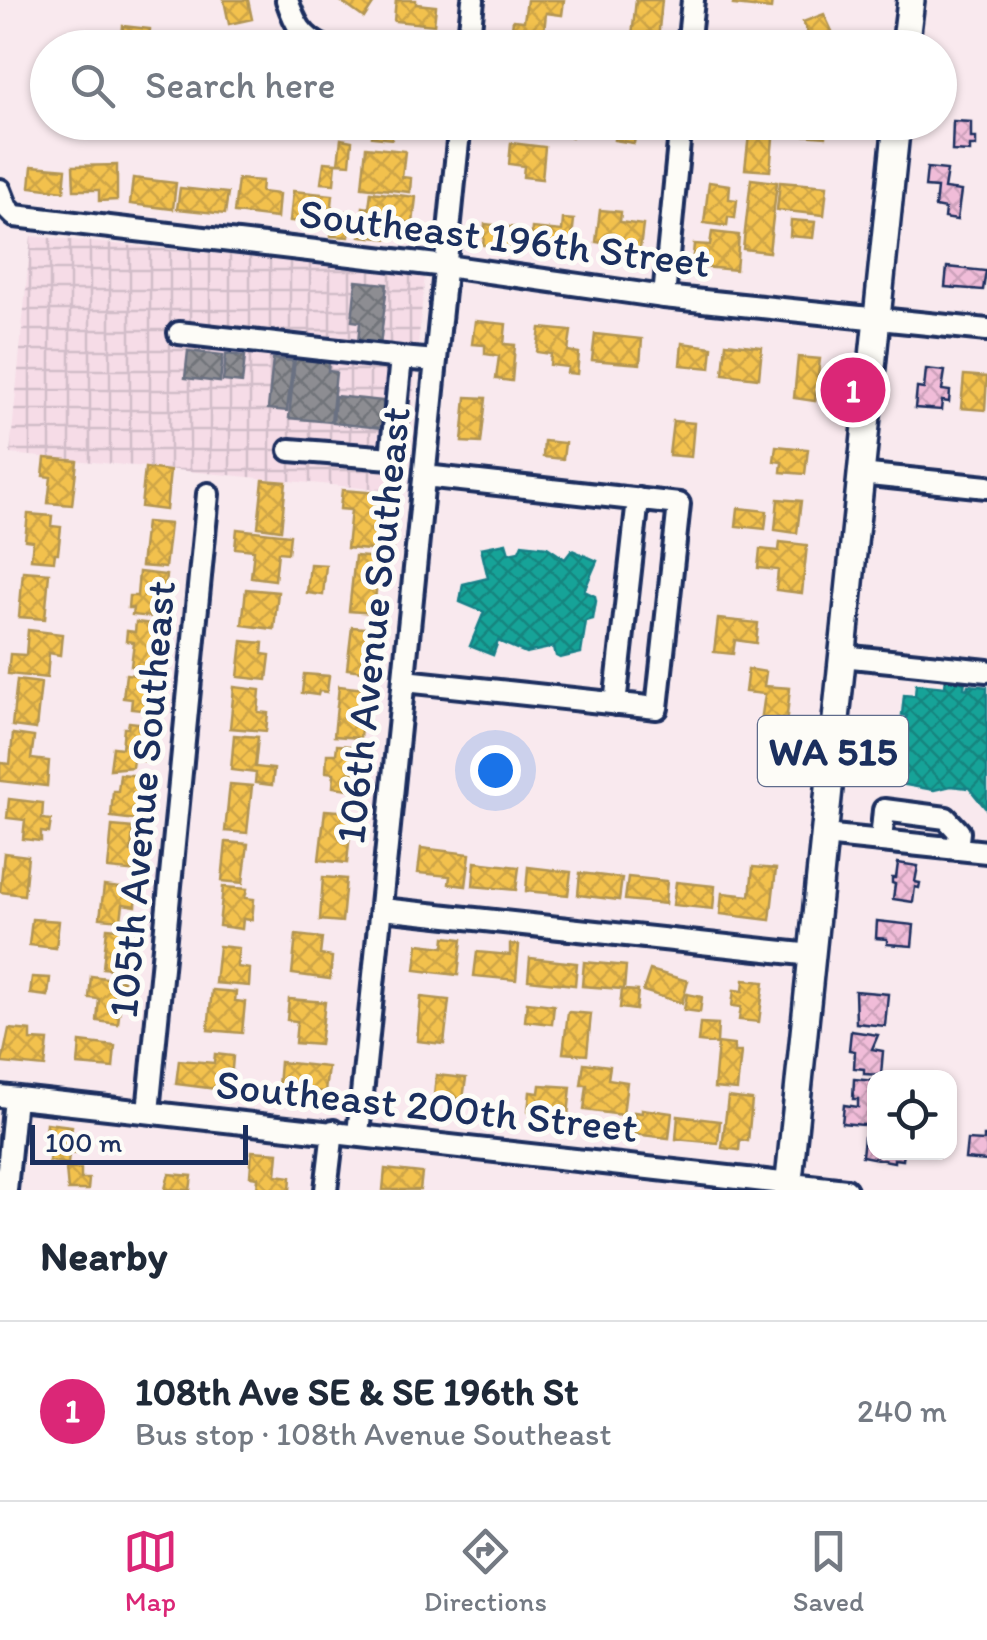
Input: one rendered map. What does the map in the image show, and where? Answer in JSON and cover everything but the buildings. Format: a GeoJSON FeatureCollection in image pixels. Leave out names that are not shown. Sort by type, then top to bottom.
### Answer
{"type":"FeatureCollection","features":[{"type":"Feature","properties":{"kind":"main road"},"geometry":{"type":"LineString","coordinates":[[908,30],[910,0]]}},
{"type":"Feature","properties":{"kind":"main road","name":"WA 515"},"geometry":{"type":"LineString","coordinates":[[789,1187],[895,140]]}},
{"type":"Feature","properties":{"kind":"street"},"geometry":{"type":"LineString","coordinates":[[287,0],[294,20],[304,30]]}},
{"type":"Feature","properties":{"kind":"street"},"geometry":{"type":"LineString","coordinates":[[470,30],[473,0]]}},
{"type":"Feature","properties":{"kind":"street"},"geometry":{"type":"LineString","coordinates":[[690,30],[693,0]]}},
{"type":"Feature","properties":{"kind":"street","name":"106th Avenue Southeast"},"geometry":{"type":"LineString","coordinates":[[358,1134],[458,140]]}},
{"type":"Feature","properties":{"kind":"street"},"geometry":{"type":"LineString","coordinates":[[664,297],[679,140]]}},
{"type":"Feature","properties":{"kind":"street","name":"Southeast 196th Street"},"geometry":{"type":"LineString","coordinates":[[0,190],[15,216],[446,266],[664,297],[987,330]]}},
{"type":"Feature","properties":{"kind":"street"},"geometry":{"type":"LineString","coordinates":[[179,332],[436,362]]}},
{"type":"Feature","properties":{"kind":"street"},"geometry":{"type":"LineString","coordinates":[[290,450],[391,458],[402,358]]}},
{"type":"Feature","properties":{"kind":"street"},"geometry":{"type":"LineString","coordinates":[[860,474],[987,487]]}},
{"type":"Feature","properties":{"kind":"street"},"geometry":{"type":"LineString","coordinates":[[404,680],[657,708],[680,504],[425,476]]}},
{"type":"Feature","properties":{"kind":"street","name":"105th Avenue Southeast"},"geometry":{"type":"LineString","coordinates":[[148,1112],[208,494]]}},
{"type":"Feature","properties":{"kind":"street"},"geometry":{"type":"LineString","coordinates":[[615,704],[638,499]]}},
{"type":"Feature","properties":{"kind":"street"},"geometry":{"type":"LineString","coordinates":[[842,656],[987,672]]}},
{"type":"Feature","properties":{"kind":"street"},"geometry":{"type":"LineString","coordinates":[[881,841],[884,810],[946,818],[959,832],[957,849]]}},
{"type":"Feature","properties":{"kind":"street"},"geometry":{"type":"LineString","coordinates":[[824,835],[987,852]]}},
{"type":"Feature","properties":{"kind":"street"},"geometry":{"type":"LineString","coordinates":[[382,909],[812,955]]}},
{"type":"Feature","properties":{"kind":"street"},"geometry":{"type":"LineString","coordinates":[[6,1190],[8,1097]]}},
{"type":"Feature","properties":{"kind":"street","name":"Southeast 200th Street"},"geometry":{"type":"LineString","coordinates":[[8,1097],[358,1134],[789,1187],[846,1190]]}},
{"type":"Feature","properties":{"kind":"street"},"geometry":{"type":"LineString","coordinates":[[326,1190],[333,1132]]}},
{"type":"Feature","properties":{"kind":"shaded area"},"geometry":{"type":"Polygon","coordinates":[[[31,236],[425,274],[404,492],[10,454],[31,236]]]}},
{"type":"Feature","properties":{"kind":"place","name":"108th Ave SE & SE 196th St"},"geometry":{"type":"Point","coordinates":[853,390]}}]}
